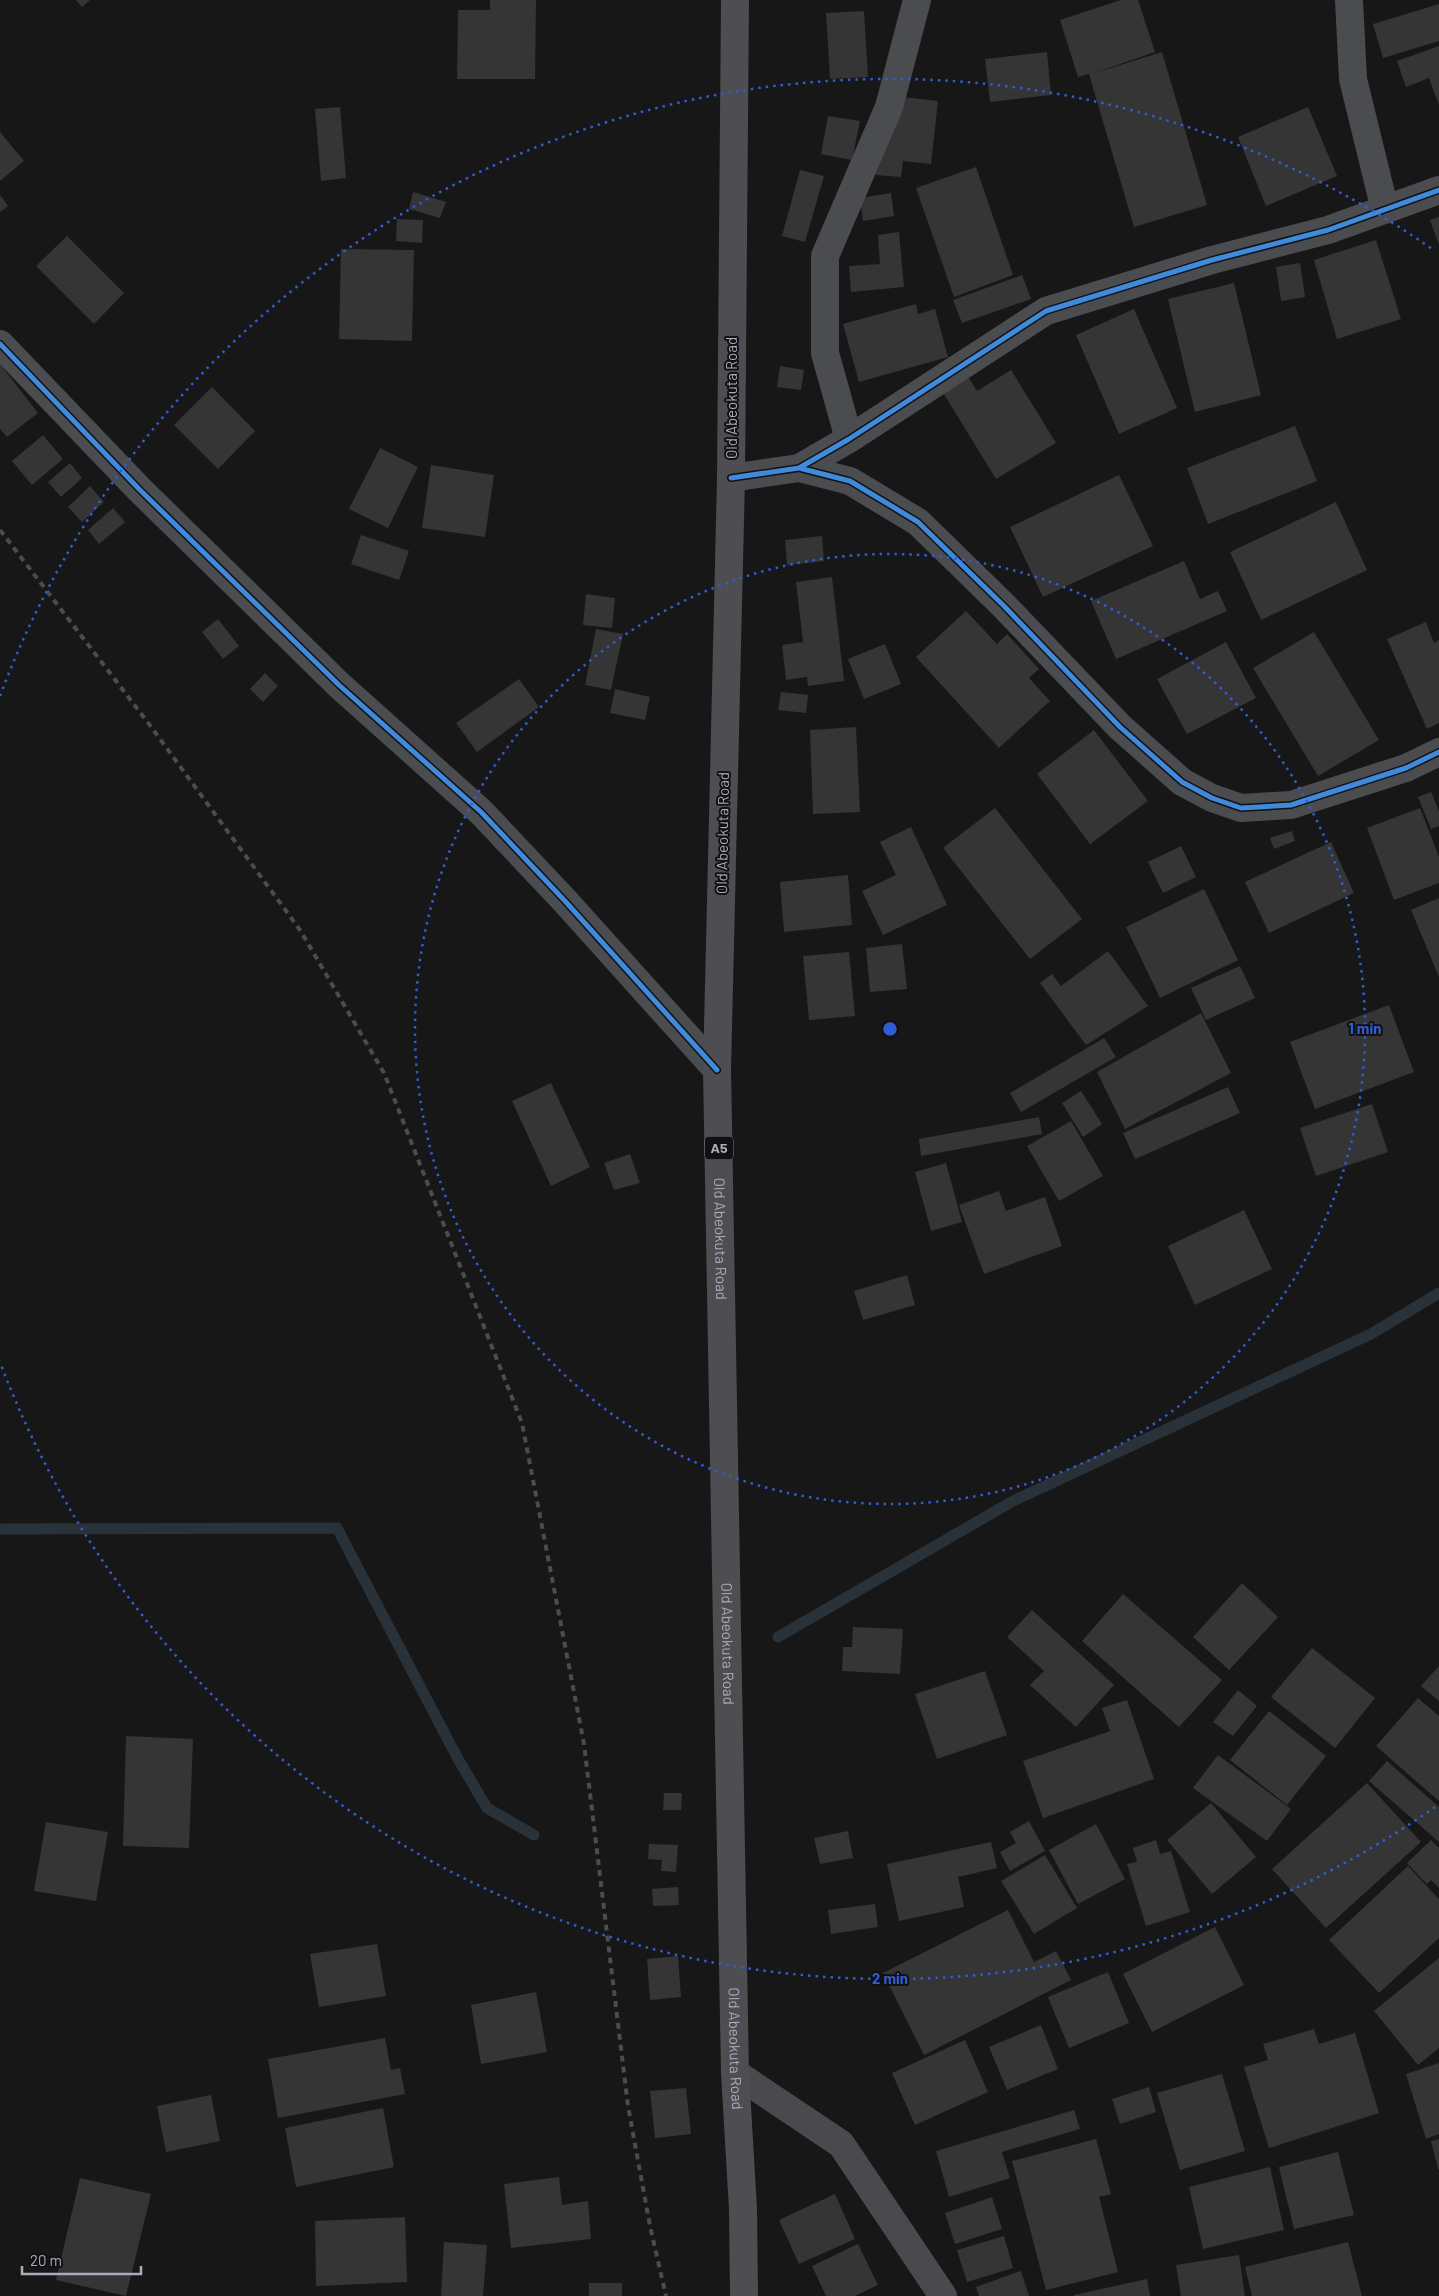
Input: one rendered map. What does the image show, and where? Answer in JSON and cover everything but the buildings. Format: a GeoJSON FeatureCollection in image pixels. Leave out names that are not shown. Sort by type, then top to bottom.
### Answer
{"type":"FeatureCollection","features":[{"type":"Feature","properties":{"kind":"highway","name":"Old Abeokuta Road"},"geometry":{"type":"LineString","coordinates":[[735,0],[731,478],[717,1070],[735,2073],[742,2209],[744,2296]]}},
{"type":"Feature","properties":{"kind":"main road"},"geometry":{"type":"LineString","coordinates":[[735,2073],[841,2144],[943,2296]]}},
{"type":"Feature","properties":{"kind":"street"},"geometry":{"type":"LineString","coordinates":[[849,439],[826,353],[826,256],[889,108],[917,0]]}},
{"type":"Feature","properties":{"kind":"street"},"geometry":{"type":"LineString","coordinates":[[1349,0],[1353,79],[1385,210]]}},
{"type":"Feature","properties":{"kind":"street"},"geometry":{"type":"LineString","coordinates":[[731,478],[799,468],[849,439],[1046,311],[1212,260],[1328,230],[1439,190]]}},
{"type":"Feature","properties":{"kind":"street"},"geometry":{"type":"LineString","coordinates":[[0,344],[139,489],[339,685],[481,812],[565,901],[717,1070]]}},
{"type":"Feature","properties":{"kind":"street"},"geometry":{"type":"LineString","coordinates":[[799,468],[850,481],[918,522],[1004,606],[1120,727],[1182,782],[1212,798],[1240,808],[1292,805],[1406,768],[1439,752]]}},
{"type":"Feature","properties":{"kind":"waterway"},"geometry":{"type":"LineString","coordinates":[[778,1637],[1013,1501],[1371,1334],[1439,1293]]}},
{"type":"Feature","properties":{"kind":"waterway"},"geometry":{"type":"LineString","coordinates":[[0,1529],[337,1528],[457,1757],[487,1808],[534,1835]]}},
{"type":"Feature","properties":{"kind":"railway"},"geometry":{"type":"LineString","coordinates":[[0,530],[146,720],[300,930],[384,1073],[522,1423],[584,1744],[628,2106],[650,2226],[666,2296]]}},
{"type":"Feature","properties":{"kind":"cycle path"},"geometry":{"type":"LineString","coordinates":[[799,468],[849,439],[1046,311],[1212,260],[1328,230],[1439,190]]}},
{"type":"Feature","properties":{"kind":"cycle path"},"geometry":{"type":"LineString","coordinates":[[0,344],[139,489],[339,685],[481,812],[565,901],[717,1070]]}},
{"type":"Feature","properties":{"kind":"cycle path"},"geometry":{"type":"LineString","coordinates":[[731,478],[799,468],[850,481],[918,522],[1004,606],[1120,727],[1182,782],[1212,798],[1241,808],[1291,805],[1406,768],[1439,752]]}}]}
